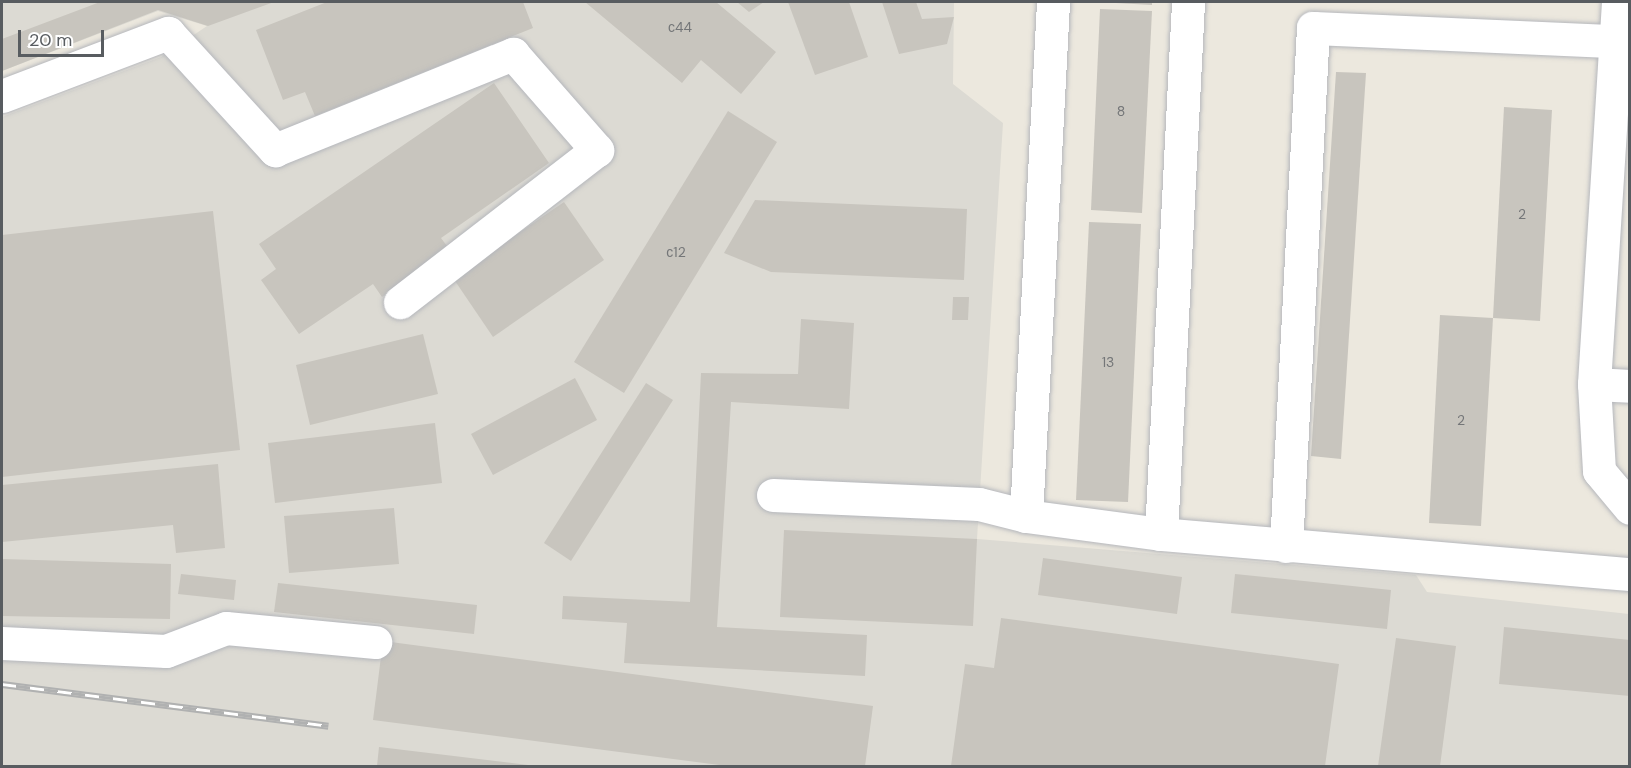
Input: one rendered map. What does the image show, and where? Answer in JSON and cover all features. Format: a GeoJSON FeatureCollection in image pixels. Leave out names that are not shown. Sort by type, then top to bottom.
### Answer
{"type":"FeatureCollection","features":[{"type":"Feature","properties":{"kind":"street"},"geometry":{"type":"LineString","coordinates":[[1026,516],[1053,2]]}},
{"type":"Feature","properties":{"kind":"street"},"geometry":{"type":"LineString","coordinates":[[1161,534],[1188,2]]}},
{"type":"Feature","properties":{"kind":"street"},"geometry":{"type":"LineString","coordinates":[[1618,2],[1620,61],[1594,384],[1599,471],[1629,508]]}},
{"type":"Feature","properties":{"kind":"street"},"geometry":{"type":"LineString","coordinates":[[1286,546],[1313,28],[1620,61]]}},
{"type":"Feature","properties":{"kind":"street"},"geometry":{"type":"LineString","coordinates":[[2,96],[168,33],[275,150],[513,54],[597,150],[400,302]]}},
{"type":"Feature","properties":{"kind":"street"},"geometry":{"type":"LineString","coordinates":[[1594,384],[1629,386]]}},
{"type":"Feature","properties":{"kind":"street"},"geometry":{"type":"LineString","coordinates":[[773,495],[979,504],[1026,516],[1161,534],[1629,574]]}},
{"type":"Feature","properties":{"kind":"street"},"geometry":{"type":"LineString","coordinates":[[2,643],[166,651],[226,627],[375,642]]}},
{"type":"Feature","properties":{"kind":"shaded area"},"geometry":{"type":"Polygon","coordinates":[[[2,2],[954,2],[953,84],[1003,123],[977,539],[1416,575],[1427,592],[1629,614],[1629,766],[2,766],[2,117],[161,57],[207,26],[158,11],[2,71],[2,2]]]}},
{"type":"Feature","properties":{"kind":"building"},"geometry":{"type":"Polygon","coordinates":[[[100,2],[274,2],[208,26],[158,10],[2,71],[2,39],[100,2]]]}},
{"type":"Feature","properties":{"kind":"building"},"geometry":{"type":"Polygon","coordinates":[[[327,2],[523,2],[533,28],[315,116],[305,92],[283,100],[256,30],[327,2]]]}},
{"type":"Feature","properties":{"kind":"building"},"geometry":{"type":"Polygon","coordinates":[[[585,2],[716,2],[776,52],[741,94],[701,60],[682,83],[585,2]]]}},
{"type":"Feature","properties":{"kind":"building"},"geometry":{"type":"Polygon","coordinates":[[[737,2],[764,2],[749,12],[737,2]]]}},
{"type":"Feature","properties":{"kind":"building"},"geometry":{"type":"Polygon","coordinates":[[[788,2],[849,2],[868,57],[815,75],[788,2]]]}},
{"type":"Feature","properties":{"kind":"building"},"geometry":{"type":"Polygon","coordinates":[[[882,2],[916,2],[922,19],[954,17],[947,44],[899,54],[882,2]]]}},
{"type":"Feature","properties":{"kind":"building"},"geometry":{"type":"Polygon","coordinates":[[[1152,2],[1152,5],[1116,3],[1152,2]]]}},
{"type":"Feature","properties":{"kind":"building"},"geometry":{"type":"Polygon","coordinates":[[[1100,9],[1152,11],[1142,213],[1091,210],[1100,9]]]}},
{"type":"Feature","properties":{"kind":"building"},"geometry":{"type":"Polygon","coordinates":[[[1336,72],[1366,73],[1341,459],[1311,456],[1336,72]]]}},
{"type":"Feature","properties":{"kind":"building"},"geometry":{"type":"Polygon","coordinates":[[[494,83],[549,163],[441,238],[450,250],[382,297],[373,284],[299,334],[261,280],[276,269],[259,244],[494,83]]]}},
{"type":"Feature","properties":{"kind":"building"},"geometry":{"type":"Polygon","coordinates":[[[1504,107],[1552,110],[1540,321],[1493,318],[1504,107]]]}},
{"type":"Feature","properties":{"kind":"building"},"geometry":{"type":"Polygon","coordinates":[[[728,111],[777,142],[624,393],[574,362],[728,111]]]}},
{"type":"Feature","properties":{"kind":"building"},"geometry":{"type":"Polygon","coordinates":[[[755,200],[967,209],[964,280],[771,272],[724,253],[755,200]]]}},
{"type":"Feature","properties":{"kind":"building"},"geometry":{"type":"Polygon","coordinates":[[[564,202],[604,260],[493,337],[453,278],[564,202]]]}},
{"type":"Feature","properties":{"kind":"building"},"geometry":{"type":"Polygon","coordinates":[[[213,211],[240,450],[2,477],[2,235],[213,211]]]}},
{"type":"Feature","properties":{"kind":"building"},"geometry":{"type":"Polygon","coordinates":[[[1089,222],[1141,224],[1128,502],[1076,500],[1089,222]]]}},
{"type":"Feature","properties":{"kind":"building"},"geometry":{"type":"Polygon","coordinates":[[[953,297],[969,297],[968,320],[952,320],[953,297]]]}},
{"type":"Feature","properties":{"kind":"building"},"geometry":{"type":"Polygon","coordinates":[[[1440,315],[1493,318],[1481,526],[1429,523],[1440,315]]]}},
{"type":"Feature","properties":{"kind":"building"},"geometry":{"type":"Polygon","coordinates":[[[801,319],[854,323],[849,409],[731,402],[717,627],[867,635],[865,676],[624,663],[627,623],[562,619],[563,596],[690,602],[701,373],[798,374],[801,319]]]}},
{"type":"Feature","properties":{"kind":"building"},"geometry":{"type":"Polygon","coordinates":[[[423,334],[438,394],[310,425],[296,365],[423,334]]]}},
{"type":"Feature","properties":{"kind":"building"},"geometry":{"type":"Polygon","coordinates":[[[575,378],[597,420],[493,475],[471,434],[575,378]]]}},
{"type":"Feature","properties":{"kind":"building"},"geometry":{"type":"Polygon","coordinates":[[[646,383],[673,400],[571,561],[544,543],[646,383]]]}},
{"type":"Feature","properties":{"kind":"building"},"geometry":{"type":"Polygon","coordinates":[[[435,423],[442,483],[275,503],[268,443],[435,423]]]}},
{"type":"Feature","properties":{"kind":"building"},"geometry":{"type":"Polygon","coordinates":[[[218,464],[225,548],[176,553],[173,525],[2,542],[2,485],[218,464]]]}},
{"type":"Feature","properties":{"kind":"building"},"geometry":{"type":"Polygon","coordinates":[[[394,508],[399,564],[289,573],[284,516],[394,508]]]}},
{"type":"Feature","properties":{"kind":"building"},"geometry":{"type":"Polygon","coordinates":[[[784,530],[977,539],[973,626],[780,617],[784,530]]]}},
{"type":"Feature","properties":{"kind":"building"},"geometry":{"type":"Polygon","coordinates":[[[1043,558],[1182,577],[1177,614],[1038,595],[1043,558]]]}},
{"type":"Feature","properties":{"kind":"building"},"geometry":{"type":"Polygon","coordinates":[[[2,559],[171,564],[170,619],[2,616],[2,559]]]}},
{"type":"Feature","properties":{"kind":"building"},"geometry":{"type":"Polygon","coordinates":[[[181,574],[236,580],[234,600],[178,594],[181,574]]]}},
{"type":"Feature","properties":{"kind":"building"},"geometry":{"type":"Polygon","coordinates":[[[1235,574],[1391,590],[1387,629],[1231,613],[1235,574]]]}},
{"type":"Feature","properties":{"kind":"building"},"geometry":{"type":"Polygon","coordinates":[[[278,583],[477,605],[474,634],[274,612],[278,583]]]}},
{"type":"Feature","properties":{"kind":"building"},"geometry":{"type":"Polygon","coordinates":[[[1001,618],[1339,664],[1325,766],[951,766],[965,664],[994,668],[1001,618]]]}},
{"type":"Feature","properties":{"kind":"building"},"geometry":{"type":"Polygon","coordinates":[[[1504,627],[1630,640],[1630,696],[1499,684],[1504,627]]]}},
{"type":"Feature","properties":{"kind":"building"},"geometry":{"type":"Polygon","coordinates":[[[1396,638],[1456,646],[1440,766],[1378,766],[1396,638]]]}},
{"type":"Feature","properties":{"kind":"building"},"geometry":{"type":"Polygon","coordinates":[[[383,641],[873,706],[865,766],[727,766],[373,720],[383,641]]]}},
{"type":"Feature","properties":{"kind":"building"},"geometry":{"type":"Polygon","coordinates":[[[379,747],[528,765],[528,766],[377,766],[379,747]]]}},
{"type":"Feature","properties":{"kind":"railway"},"geometry":{"type":"LineString","coordinates":[[2,684],[328,726]]}}]}
